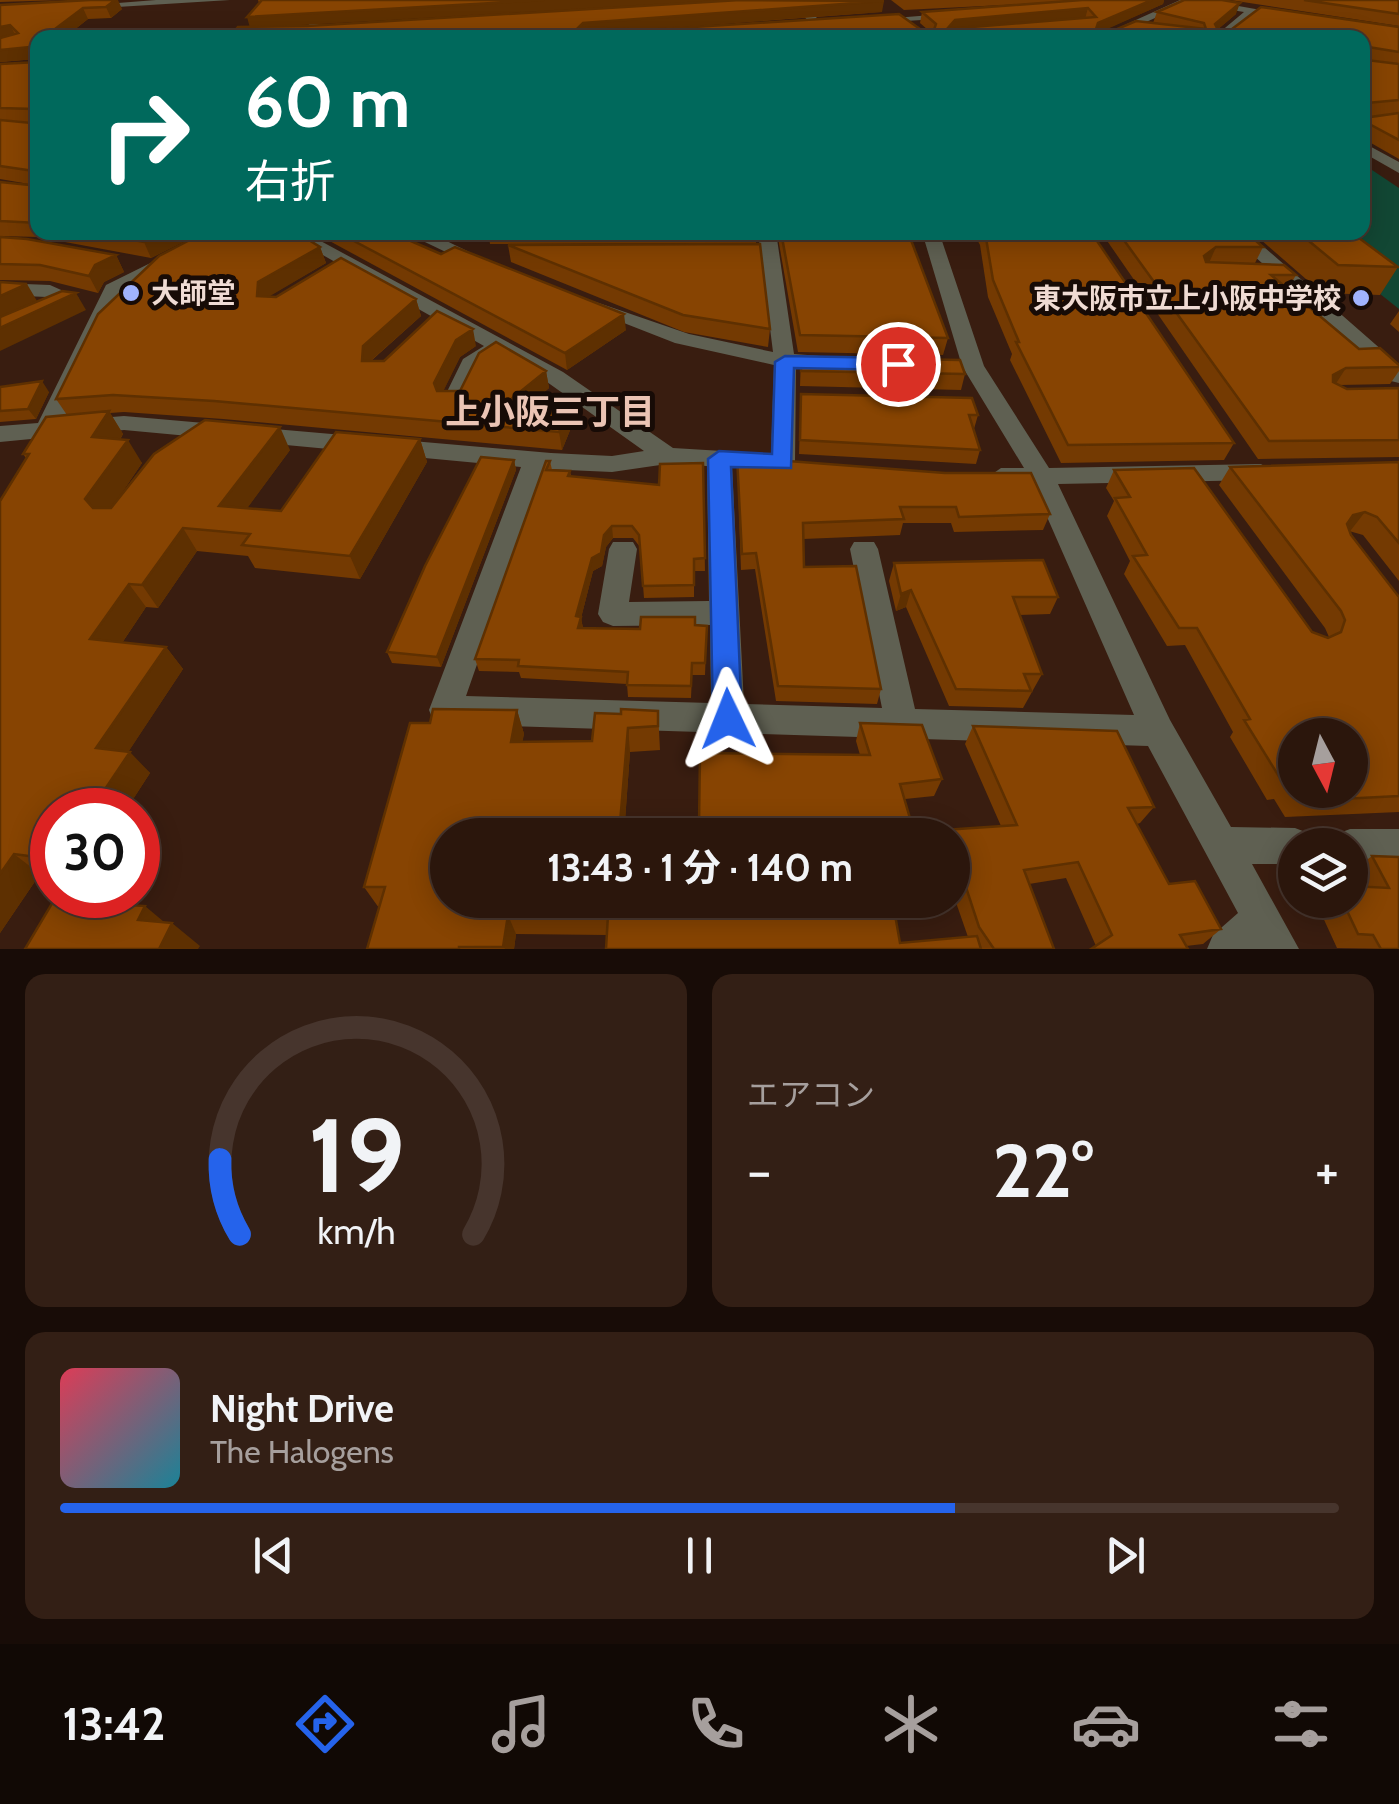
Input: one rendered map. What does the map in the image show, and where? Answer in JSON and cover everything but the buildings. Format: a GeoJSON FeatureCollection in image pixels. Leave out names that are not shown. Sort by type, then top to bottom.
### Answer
{"type":"FeatureCollection","features":[{"type":"Feature","properties":{"kind":"street"},"geometry":{"type":"LineString","coordinates":[[67,6],[228,0]]}},
{"type":"Feature","properties":{"kind":"street"},"geometry":{"type":"LineString","coordinates":[[205,30],[228,0]]}},
{"type":"Feature","properties":{"kind":"street"},"geometry":{"type":"LineString","coordinates":[[1152,1],[1166,0]]}},
{"type":"Feature","properties":{"kind":"street"},"geometry":{"type":"LineString","coordinates":[[1111,30],[1186,0],[1304,18]]}},
{"type":"Feature","properties":{"kind":"street"},"geometry":{"type":"LineString","coordinates":[[1278,0],[1297,4]]}},
{"type":"Feature","properties":{"kind":"street"},"geometry":{"type":"LineString","coordinates":[[307,30],[328,1],[341,2]]}},
{"type":"Feature","properties":{"kind":"street"},"geometry":{"type":"LineString","coordinates":[[778,9],[812,2]]}},
{"type":"Feature","properties":{"kind":"street"},"geometry":{"type":"LineString","coordinates":[[795,3],[824,30]]}},
{"type":"Feature","properties":{"kind":"street"},"geometry":{"type":"LineString","coordinates":[[890,9],[914,28]]}},
{"type":"Feature","properties":{"kind":"street"},"geometry":{"type":"LineString","coordinates":[[1133,10],[1147,18]]}},
{"type":"Feature","properties":{"kind":"street"},"geometry":{"type":"LineString","coordinates":[[1228,30],[1254,10]]}},
{"type":"Feature","properties":{"kind":"street"},"geometry":{"type":"LineString","coordinates":[[868,20],[975,14]]}},
{"type":"Feature","properties":{"kind":"street"},"geometry":{"type":"LineString","coordinates":[[798,24],[834,22]]}},
{"type":"Feature","properties":{"kind":"street"},"geometry":{"type":"LineString","coordinates":[[1129,25],[1156,30]]}},
{"type":"Feature","properties":{"kind":"street"},"geometry":{"type":"LineString","coordinates":[[1085,26],[1094,30]]}},
{"type":"Feature","properties":{"kind":"street"},"geometry":{"type":"LineString","coordinates":[[321,30],[328,29]]}},
{"type":"Feature","properties":{"kind":"street"},"geometry":{"type":"LineString","coordinates":[[1370,151],[1399,168]]}},
{"type":"Feature","properties":{"kind":"street"},"geometry":{"type":"LineString","coordinates":[[31,463],[112,289],[140,265],[206,240]]}},
{"type":"Feature","properties":{"kind":"street"},"geometry":{"type":"LineString","coordinates":[[306,240],[348,261],[433,319],[499,346],[556,377],[667,456]]}},
{"type":"Feature","properties":{"kind":"street"},"geometry":{"type":"LineString","coordinates":[[430,240],[471,258],[507,262]]}},
{"type":"Feature","properties":{"kind":"street"},"geometry":{"type":"LineString","coordinates":[[932,240],[963,365],[1042,477],[1158,731],[1270,934],[1227,949]]}},
{"type":"Feature","properties":{"kind":"street"},"geometry":{"type":"LineString","coordinates":[[1245,240],[1399,376]]}},
{"type":"Feature","properties":{"kind":"street"},"geometry":{"type":"LineString","coordinates":[[0,434],[124,424],[536,460],[612,464],[667,456],[793,463],[794,397],[763,246]]}},
{"type":"Feature","properties":{"kind":"street"},"geometry":{"type":"LineString","coordinates":[[323,275],[348,261]]}},
{"type":"Feature","properties":{"kind":"street"},"geometry":{"type":"LineString","coordinates":[[1245,273],[1281,272]]}},
{"type":"Feature","properties":{"kind":"street"},"geometry":{"type":"LineString","coordinates":[[0,289],[50,292],[104,303]]}},
{"type":"Feature","properties":{"kind":"street"},"geometry":{"type":"LineString","coordinates":[[35,314],[70,298]]}},
{"type":"Feature","properties":{"kind":"street"},"geometry":{"type":"LineString","coordinates":[[574,300],[678,341],[785,362],[860,363]]}},
{"type":"Feature","properties":{"kind":"street"},"geometry":{"type":"LineString","coordinates":[[453,402],[471,364],[499,346]]}},
{"type":"Feature","properties":{"kind":"street"},"geometry":{"type":"LineString","coordinates":[[178,451],[189,439],[213,431]]}},
{"type":"Feature","properties":{"kind":"street"},"geometry":{"type":"LineString","coordinates":[[719,459],[728,719]]}},
{"type":"Feature","properties":{"kind":"street"},"geometry":{"type":"LineString","coordinates":[[536,460],[444,710],[1158,731]]}},
{"type":"Feature","properties":{"kind":"street"},"geometry":{"type":"LineString","coordinates":[[974,476],[1192,473],[1244,464],[1286,471]]}},
{"type":"Feature","properties":{"kind":"street"},"geometry":{"type":"LineString","coordinates":[[1192,473],[1214,504]]}},
{"type":"Feature","properties":{"kind":"street"},"geometry":{"type":"LineString","coordinates":[[623,548],[614,614],[724,613]]}},
{"type":"Feature","properties":{"kind":"street"},"geometry":{"type":"LineString","coordinates":[[864,549],[902,724]]}},
{"type":"Feature","properties":{"kind":"street"},"geometry":{"type":"LineString","coordinates":[[1221,845],[1278,846]]}},
{"type":"Feature","properties":{"kind":"street"},"geometry":{"type":"LineString","coordinates":[[1368,846],[1399,847]]}},
{"type":"Feature","properties":{"kind":"green space"},"geometry":{"type":"Polygon","coordinates":[[[1370,169],[1399,188],[1399,309],[1312,240],[1370,240],[1370,169]]]}},
{"type":"Feature","properties":{"kind":"place","name":"大師堂"},"geometry":{"type":"Point","coordinates":[131,293]}},
{"type":"Feature","properties":{"kind":"place","name":"東大阪市立上小阪中学校"},"geometry":{"type":"Point","coordinates":[1361,298]}},
{"type":"Feature","properties":{"kind":"district","name":"上小阪三丁目"},"geometry":{"type":"Point","coordinates":[550,412]}},
{"type":"Feature","properties":{"kind":"route"},"geometry":{"type":"LineString","coordinates":[[728,719],[719,459],[783,462],[785,362],[898,364]]}}]}
